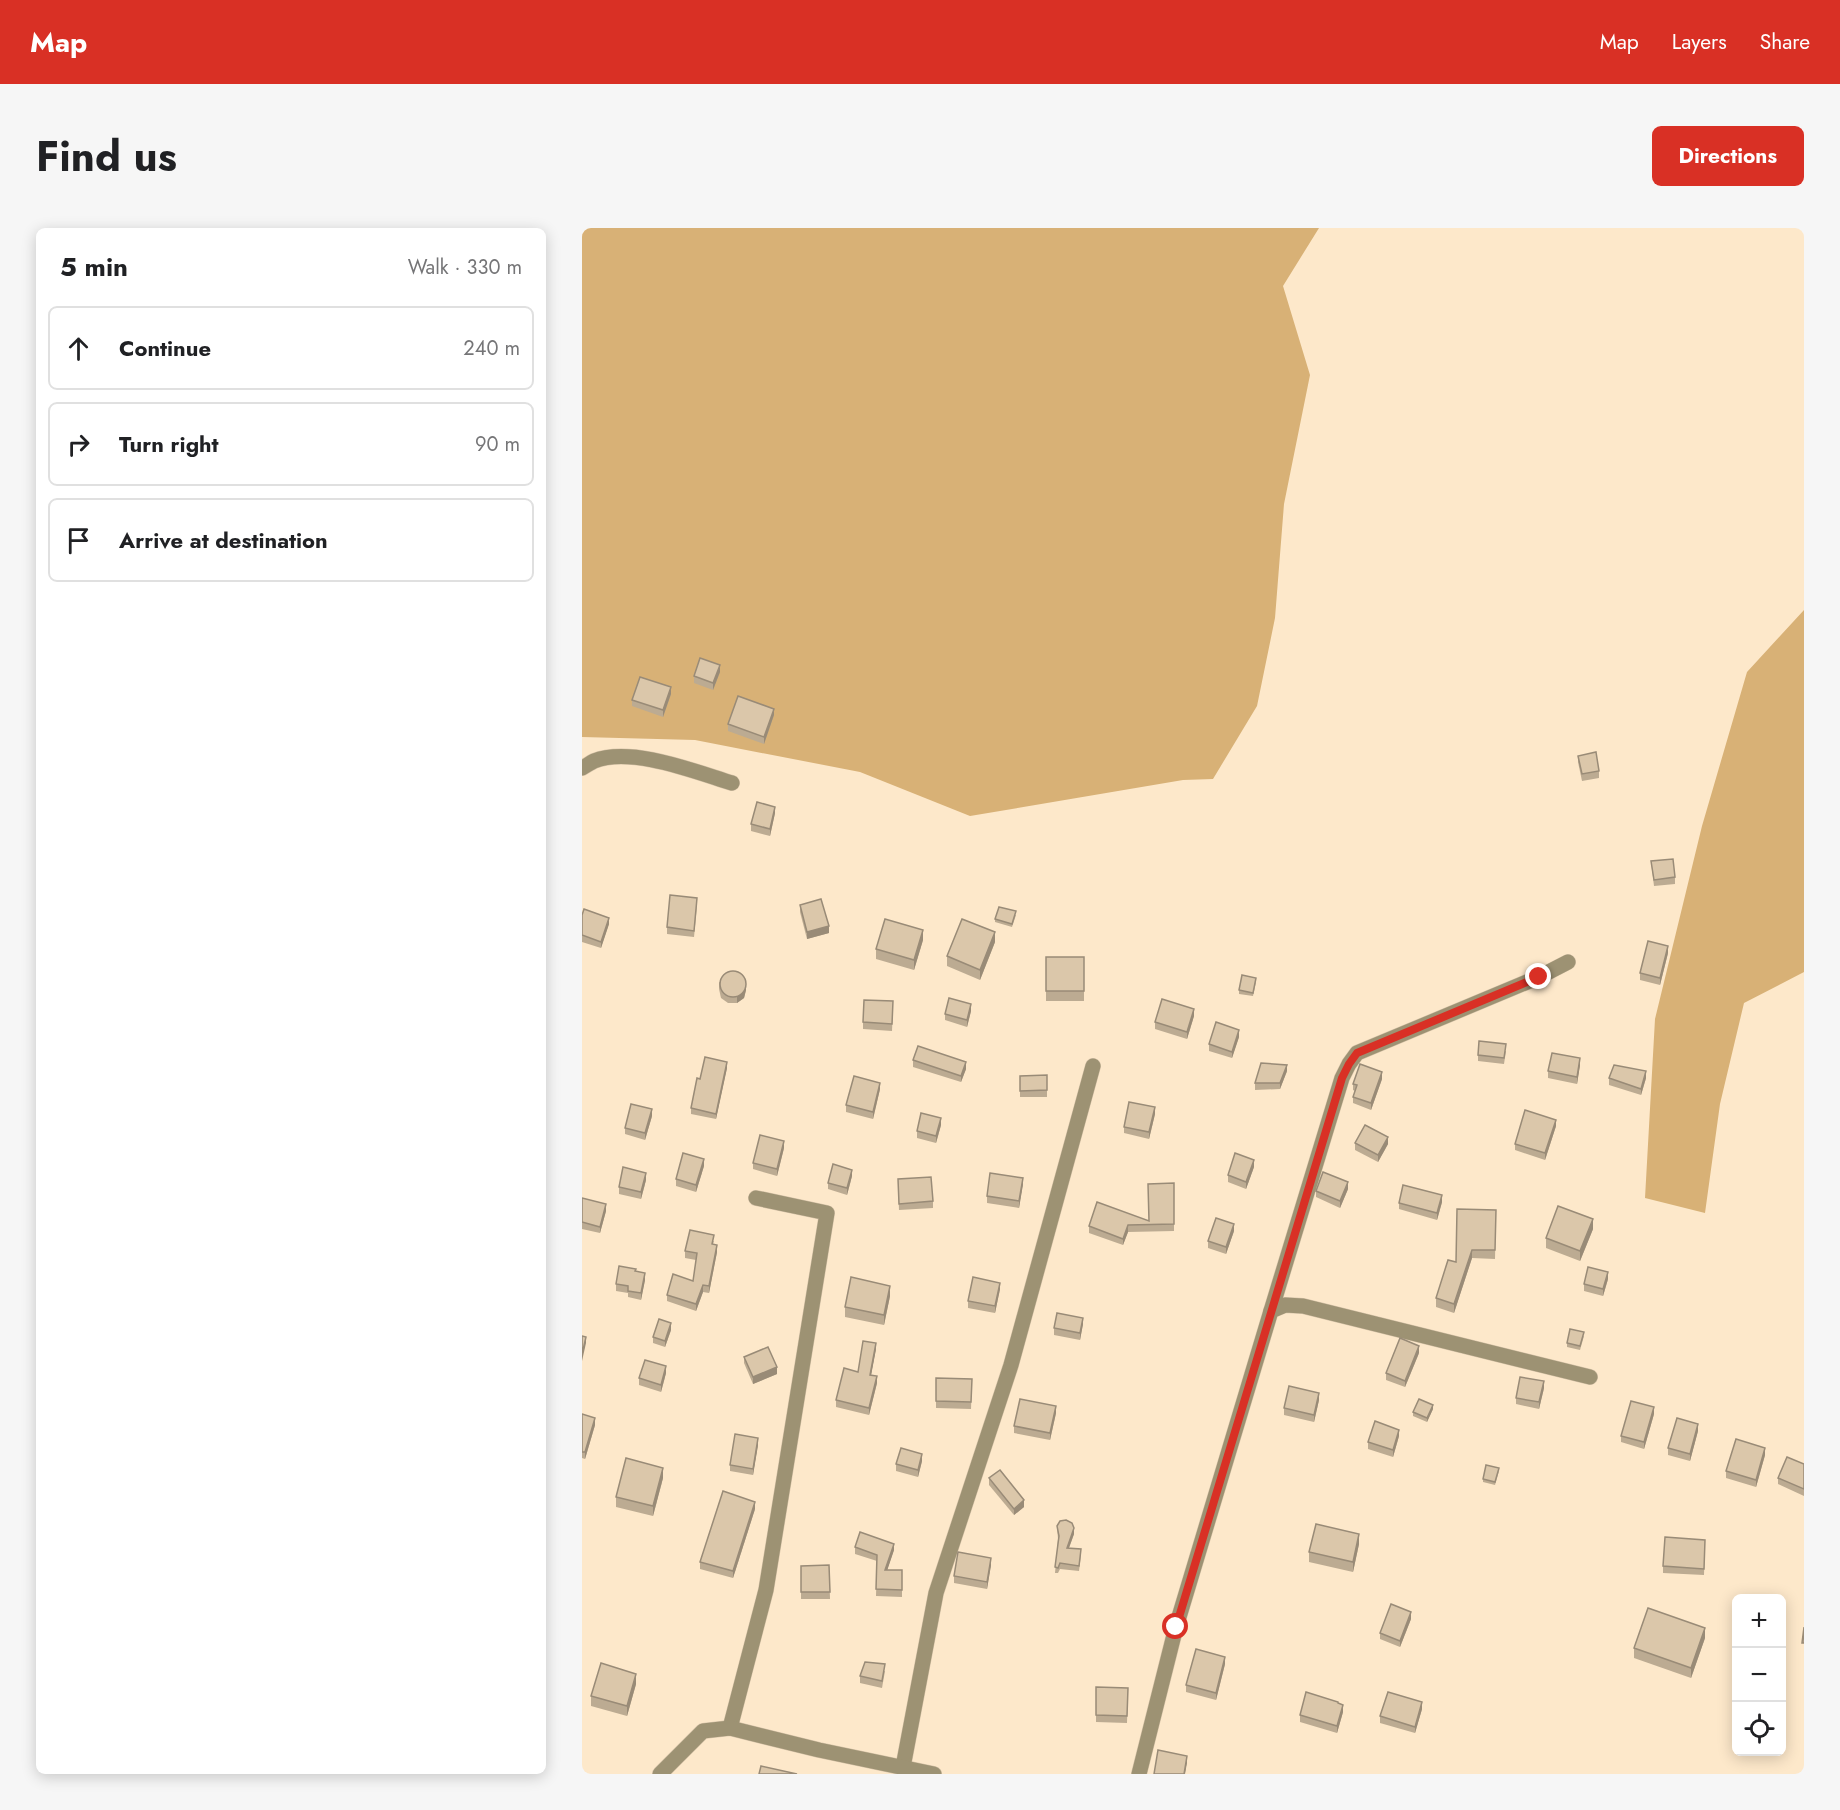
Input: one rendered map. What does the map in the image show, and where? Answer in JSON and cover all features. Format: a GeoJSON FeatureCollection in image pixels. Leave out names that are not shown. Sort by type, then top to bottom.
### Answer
{"type":"FeatureCollection","features":[{"type":"Feature","properties":{"kind":"street"},"geometry":{"type":"LineString","coordinates":[[582,768],[595,760],[644,757],[732,783]]}},
{"type":"Feature","properties":{"kind":"street"},"geometry":{"type":"LineString","coordinates":[[1138,1774],[1176,1627],[1342,1078],[1349,1064],[1357,1053],[1539,977],[1568,962]]}},
{"type":"Feature","properties":{"kind":"street"},"geometry":{"type":"LineString","coordinates":[[903,1767],[936,1593],[1011,1365],[1093,1066]]}},
{"type":"Feature","properties":{"kind":"street"},"geometry":{"type":"LineString","coordinates":[[730,1728],[766,1590],[827,1213],[756,1198]]}},
{"type":"Feature","properties":{"kind":"street"},"geometry":{"type":"LineString","coordinates":[[1271,1311],[1285,1305],[1303,1306],[1590,1377]]}},
{"type":"Feature","properties":{"kind":"street"},"geometry":{"type":"LineString","coordinates":[[660,1774],[703,1731],[730,1728],[819,1750],[934,1774]]}},
{"type":"Feature","properties":{"kind":"shaded area"},"geometry":{"type":"Polygon","coordinates":[[[582,228],[1319,228],[1283,286],[1310,375],[1284,504],[1275,618],[1257,706],[1213,779],[1183,780],[970,816],[860,772],[695,740],[582,737],[582,228]]]}},
{"type":"Feature","properties":{"kind":"shaded area"},"geometry":{"type":"Polygon","coordinates":[[[1804,610],[1804,972],[1744,1003],[1720,1104],[1705,1213],[1645,1198],[1655,1019],[1702,826],[1747,672],[1804,610]]]}},
{"type":"Feature","properties":{"kind":"building"},"geometry":{"type":"Polygon","coordinates":[[[700,658],[720,665],[713,683],[694,676],[700,658]]]}},
{"type":"Feature","properties":{"kind":"building"},"geometry":{"type":"Polygon","coordinates":[[[640,677],[671,687],[663,710],[632,700],[640,677]]]}},
{"type":"Feature","properties":{"kind":"building"},"geometry":{"type":"Polygon","coordinates":[[[738,696],[774,709],[764,737],[728,724],[738,696]]]}},
{"type":"Feature","properties":{"kind":"building"},"geometry":{"type":"Polygon","coordinates":[[[1596,752],[1599,771],[1582,774],[1578,756],[1596,752]]]}},
{"type":"Feature","properties":{"kind":"building"},"geometry":{"type":"Polygon","coordinates":[[[757,802],[775,807],[770,829],[751,824],[757,802]]]}},
{"type":"Feature","properties":{"kind":"building"},"geometry":{"type":"Polygon","coordinates":[[[1673,859],[1675,877],[1654,880],[1651,861],[1673,859]]]}},
{"type":"Feature","properties":{"kind":"building"},"geometry":{"type":"Polygon","coordinates":[[[670,895],[697,898],[694,931],[667,927],[670,895]]]}},
{"type":"Feature","properties":{"kind":"building"},"geometry":{"type":"Polygon","coordinates":[[[821,899],[829,926],[807,932],[800,905],[821,899]]]}},
{"type":"Feature","properties":{"kind":"building"},"geometry":{"type":"Polygon","coordinates":[[[999,907],[1016,911],[1012,924],[995,919],[999,907]]]}},
{"type":"Feature","properties":{"kind":"building"},"geometry":{"type":"Polygon","coordinates":[[[584,909],[609,918],[601,942],[582,935],[584,909]]]}},
{"type":"Feature","properties":{"kind":"building"},"geometry":{"type":"Polygon","coordinates":[[[885,919],[923,930],[914,960],[876,949],[885,919]]]}},
{"type":"Feature","properties":{"kind":"building"},"geometry":{"type":"Polygon","coordinates":[[[962,919],[995,932],[980,970],[947,956],[962,919]]]}},
{"type":"Feature","properties":{"kind":"building"},"geometry":{"type":"Polygon","coordinates":[[[1648,941],[1668,946],[1660,978],[1640,973],[1648,941]]]}},
{"type":"Feature","properties":{"kind":"building"},"geometry":{"type":"Polygon","coordinates":[[[1046,957],[1084,957],[1084,991],[1046,991],[1046,957]]]}},
{"type":"Feature","properties":{"kind":"building"},"geometry":{"type":"Polygon","coordinates":[[[733,971],[742,975],[746,984],[742,993],[733,997],[724,993],[720,984],[724,975],[733,971]]]}},
{"type":"Feature","properties":{"kind":"building"},"geometry":{"type":"Polygon","coordinates":[[[1242,975],[1256,978],[1253,993],[1239,990],[1242,975]]]}},
{"type":"Feature","properties":{"kind":"building"},"geometry":{"type":"Polygon","coordinates":[[[949,998],[971,1004],[967,1020],[945,1014],[949,998]]]}},
{"type":"Feature","properties":{"kind":"building"},"geometry":{"type":"Polygon","coordinates":[[[1162,999],[1194,1009],[1187,1032],[1155,1022],[1162,999]]]}},
{"type":"Feature","properties":{"kind":"building"},"geometry":{"type":"Polygon","coordinates":[[[864,1000],[893,1001],[892,1024],[863,1022],[864,1000]]]}},
{"type":"Feature","properties":{"kind":"building"},"geometry":{"type":"Polygon","coordinates":[[[1216,1022],[1239,1030],[1232,1052],[1209,1044],[1216,1022]]]}},
{"type":"Feature","properties":{"kind":"building"},"geometry":{"type":"Polygon","coordinates":[[[1479,1041],[1506,1044],[1504,1058],[1478,1055],[1479,1041]]]}},
{"type":"Feature","properties":{"kind":"building"},"geometry":{"type":"Polygon","coordinates":[[[918,1046],[966,1062],[961,1076],[913,1060],[918,1046]]]}},
{"type":"Feature","properties":{"kind":"building"},"geometry":{"type":"Polygon","coordinates":[[[1552,1053],[1580,1058],[1577,1077],[1548,1071],[1552,1053]]]}},
{"type":"Feature","properties":{"kind":"building"},"geometry":{"type":"Polygon","coordinates":[[[705,1057],[727,1062],[716,1114],[691,1108],[697,1078],[700,1079],[705,1057]]]}},
{"type":"Feature","properties":{"kind":"building"},"geometry":{"type":"Polygon","coordinates":[[[1261,1063],[1287,1065],[1280,1083],[1255,1083],[1261,1063]]]}},
{"type":"Feature","properties":{"kind":"building"},"geometry":{"type":"Polygon","coordinates":[[[1360,1064],[1382,1072],[1371,1103],[1353,1097],[1357,1085],[1353,1084],[1360,1064]]]}},
{"type":"Feature","properties":{"kind":"building"},"geometry":{"type":"Polygon","coordinates":[[[1614,1065],[1646,1071],[1641,1089],[1609,1078],[1614,1065]]]}},
{"type":"Feature","properties":{"kind":"building"},"geometry":{"type":"Polygon","coordinates":[[[1047,1075],[1047,1090],[1020,1091],[1020,1076],[1047,1075]]]}},
{"type":"Feature","properties":{"kind":"building"},"geometry":{"type":"Polygon","coordinates":[[[854,1076],[880,1083],[873,1112],[846,1105],[854,1076]]]}},
{"type":"Feature","properties":{"kind":"building"},"geometry":{"type":"Polygon","coordinates":[[[1129,1102],[1155,1107],[1149,1132],[1124,1127],[1129,1102]]]}},
{"type":"Feature","properties":{"kind":"building"},"geometry":{"type":"Polygon","coordinates":[[[631,1104],[652,1109],[645,1133],[625,1128],[631,1104]]]}},
{"type":"Feature","properties":{"kind":"building"},"geometry":{"type":"Polygon","coordinates":[[[1525,1110],[1556,1120],[1545,1153],[1515,1144],[1525,1110]]]}},
{"type":"Feature","properties":{"kind":"building"},"geometry":{"type":"Polygon","coordinates":[[[921,1113],[941,1118],[936,1136],[917,1131],[921,1113]]]}},
{"type":"Feature","properties":{"kind":"building"},"geometry":{"type":"Polygon","coordinates":[[[1365,1125],[1388,1137],[1378,1155],[1355,1143],[1365,1125]]]}},
{"type":"Feature","properties":{"kind":"building"},"geometry":{"type":"Polygon","coordinates":[[[760,1135],[784,1141],[777,1169],[753,1163],[760,1135]]]}},
{"type":"Feature","properties":{"kind":"building"},"geometry":{"type":"Polygon","coordinates":[[[683,1153],[704,1159],[696,1185],[676,1179],[683,1153]]]}},
{"type":"Feature","properties":{"kind":"building"},"geometry":{"type":"Polygon","coordinates":[[[1235,1153],[1254,1160],[1246,1182],[1228,1175],[1235,1153]]]}},
{"type":"Feature","properties":{"kind":"building"},"geometry":{"type":"Polygon","coordinates":[[[833,1164],[852,1170],[847,1188],[828,1183],[833,1164]]]}},
{"type":"Feature","properties":{"kind":"building"},"geometry":{"type":"Polygon","coordinates":[[[623,1167],[646,1173],[641,1192],[619,1187],[623,1167]]]}},
{"type":"Feature","properties":{"kind":"building"},"geometry":{"type":"Polygon","coordinates":[[[1323,1172],[1348,1182],[1340,1201],[1316,1191],[1323,1172]]]}},
{"type":"Feature","properties":{"kind":"building"},"geometry":{"type":"Polygon","coordinates":[[[990,1173],[1023,1178],[1019,1201],[987,1196],[990,1173]]]}},
{"type":"Feature","properties":{"kind":"building"},"geometry":{"type":"Polygon","coordinates":[[[931,1177],[933,1201],[899,1204],[898,1179],[931,1177]]]}},
{"type":"Feature","properties":{"kind":"building"},"geometry":{"type":"Polygon","coordinates":[[[1174,1183],[1174,1224],[1128,1225],[1123,1239],[1089,1226],[1097,1202],[1149,1221],[1148,1184],[1174,1183]]]}},
{"type":"Feature","properties":{"kind":"building"},"geometry":{"type":"Polygon","coordinates":[[[1403,1185],[1442,1195],[1437,1213],[1399,1203],[1403,1185]]]}},
{"type":"Feature","properties":{"kind":"building"},"geometry":{"type":"Polygon","coordinates":[[[582,1198],[606,1204],[600,1227],[582,1222],[582,1198]]]}},
{"type":"Feature","properties":{"kind":"building"},"geometry":{"type":"Polygon","coordinates":[[[1558,1206],[1593,1219],[1580,1251],[1546,1238],[1558,1206]]]}},
{"type":"Feature","properties":{"kind":"building"},"geometry":{"type":"Polygon","coordinates":[[[1457,1209],[1496,1210],[1495,1250],[1472,1250],[1454,1304],[1436,1298],[1448,1260],[1456,1262],[1457,1209]]]}},
{"type":"Feature","properties":{"kind":"building"},"geometry":{"type":"Polygon","coordinates":[[[1216,1218],[1234,1224],[1226,1247],[1208,1241],[1216,1218]]]}},
{"type":"Feature","properties":{"kind":"building"},"geometry":{"type":"Polygon","coordinates":[[[690,1230],[714,1235],[712,1244],[717,1245],[709,1286],[703,1285],[696,1304],[667,1295],[673,1274],[693,1281],[697,1253],[685,1251],[690,1230]]]}},
{"type":"Feature","properties":{"kind":"building"},"geometry":{"type":"Polygon","coordinates":[[[619,1266],[645,1273],[641,1293],[628,1291],[628,1286],[616,1284],[619,1266]]]}},
{"type":"Feature","properties":{"kind":"building"},"geometry":{"type":"Polygon","coordinates":[[[1588,1267],[1608,1272],[1603,1289],[1584,1284],[1588,1267]]]}},
{"type":"Feature","properties":{"kind":"building"},"geometry":{"type":"Polygon","coordinates":[[[851,1277],[890,1286],[884,1315],[845,1307],[851,1277]]]}},
{"type":"Feature","properties":{"kind":"building"},"geometry":{"type":"Polygon","coordinates":[[[973,1277],[1000,1283],[995,1306],[968,1301],[973,1277]]]}},
{"type":"Feature","properties":{"kind":"building"},"geometry":{"type":"Polygon","coordinates":[[[1057,1313],[1083,1318],[1080,1333],[1054,1328],[1057,1313]]]}},
{"type":"Feature","properties":{"kind":"building"},"geometry":{"type":"Polygon","coordinates":[[[659,1319],[671,1323],[665,1341],[653,1337],[659,1319]]]}},
{"type":"Feature","properties":{"kind":"building"},"geometry":{"type":"Polygon","coordinates":[[[1570,1329],[1584,1332],[1580,1346],[1567,1343],[1570,1329]]]}},
{"type":"Feature","properties":{"kind":"building"},"geometry":{"type":"Polygon","coordinates":[[[582,1336],[586,1337],[582,1354],[582,1336]]]}},
{"type":"Feature","properties":{"kind":"building"},"geometry":{"type":"Polygon","coordinates":[[[1400,1338],[1419,1346],[1405,1381],[1386,1373],[1400,1338]]]}},
{"type":"Feature","properties":{"kind":"building"},"geometry":{"type":"Polygon","coordinates":[[[863,1341],[876,1343],[870,1375],[877,1376],[869,1408],[836,1400],[844,1368],[858,1372],[863,1341]]]}},
{"type":"Feature","properties":{"kind":"building"},"geometry":{"type":"Polygon","coordinates":[[[768,1347],[777,1367],[753,1377],[744,1357],[768,1347]]]}},
{"type":"Feature","properties":{"kind":"building"},"geometry":{"type":"Polygon","coordinates":[[[645,1360],[666,1366],[661,1385],[639,1378],[645,1360]]]}},
{"type":"Feature","properties":{"kind":"building"},"geometry":{"type":"Polygon","coordinates":[[[1520,1377],[1544,1381],[1539,1402],[1516,1398],[1520,1377]]]}},
{"type":"Feature","properties":{"kind":"building"},"geometry":{"type":"Polygon","coordinates":[[[936,1378],[972,1379],[971,1402],[936,1401],[936,1378]]]}},
{"type":"Feature","properties":{"kind":"building"},"geometry":{"type":"Polygon","coordinates":[[[1289,1386],[1319,1393],[1314,1415],[1284,1408],[1289,1386]]]}},
{"type":"Feature","properties":{"kind":"building"},"geometry":{"type":"Polygon","coordinates":[[[1020,1399],[1056,1406],[1050,1433],[1014,1426],[1020,1399]]]}},
{"type":"Feature","properties":{"kind":"building"},"geometry":{"type":"Polygon","coordinates":[[[1419,1399],[1433,1405],[1427,1418],[1413,1412],[1419,1399]]]}},
{"type":"Feature","properties":{"kind":"building"},"geometry":{"type":"Polygon","coordinates":[[[1631,1401],[1654,1407],[1644,1442],[1621,1436],[1631,1401]]]}},
{"type":"Feature","properties":{"kind":"building"},"geometry":{"type":"Polygon","coordinates":[[[582,1414],[595,1418],[585,1452],[582,1452],[582,1414]]]}},
{"type":"Feature","properties":{"kind":"building"},"geometry":{"type":"Polygon","coordinates":[[[1677,1418],[1698,1424],[1690,1454],[1668,1448],[1677,1418]]]}},
{"type":"Feature","properties":{"kind":"building"},"geometry":{"type":"Polygon","coordinates":[[[1375,1421],[1399,1430],[1393,1450],[1368,1442],[1375,1421]]]}},
{"type":"Feature","properties":{"kind":"building"},"geometry":{"type":"Polygon","coordinates":[[[735,1434],[758,1438],[753,1469],[730,1465],[735,1434]]]}},
{"type":"Feature","properties":{"kind":"building"},"geometry":{"type":"Polygon","coordinates":[[[1736,1439],[1765,1448],[1756,1480],[1726,1471],[1736,1439]]]}},
{"type":"Feature","properties":{"kind":"building"},"geometry":{"type":"Polygon","coordinates":[[[901,1448],[922,1454],[918,1470],[896,1464],[901,1448]]]}},
{"type":"Feature","properties":{"kind":"building"},"geometry":{"type":"Polygon","coordinates":[[[1787,1457],[1804,1464],[1804,1489],[1778,1478],[1787,1457]]]}},
{"type":"Feature","properties":{"kind":"building"},"geometry":{"type":"Polygon","coordinates":[[[626,1458],[663,1468],[653,1506],[616,1497],[626,1458]]]}},
{"type":"Feature","properties":{"kind":"building"},"geometry":{"type":"Polygon","coordinates":[[[1486,1465],[1499,1468],[1495,1482],[1483,1479],[1486,1465]]]}},
{"type":"Feature","properties":{"kind":"building"},"geometry":{"type":"Polygon","coordinates":[[[1000,1470],[1024,1500],[1014,1509],[989,1478],[1000,1470]]]}},
{"type":"Feature","properties":{"kind":"building"},"geometry":{"type":"Polygon","coordinates":[[[723,1491],[755,1502],[733,1571],[700,1562],[723,1491]]]}},
{"type":"Feature","properties":{"kind":"building"},"geometry":{"type":"Polygon","coordinates":[[[1066,1520],[1072,1523],[1074,1528],[1067,1548],[1081,1549],[1079,1566],[1060,1563],[1058,1568],[1055,1567],[1059,1536],[1057,1526],[1060,1521],[1066,1520]]]}},
{"type":"Feature","properties":{"kind":"building"},"geometry":{"type":"Polygon","coordinates":[[[1316,1524],[1359,1534],[1353,1562],[1309,1552],[1316,1524]]]}},
{"type":"Feature","properties":{"kind":"building"},"geometry":{"type":"Polygon","coordinates":[[[860,1532],[894,1544],[885,1570],[902,1570],[902,1590],[876,1589],[877,1555],[855,1547],[860,1532]]]}},
{"type":"Feature","properties":{"kind":"building"},"geometry":{"type":"Polygon","coordinates":[[[1665,1537],[1705,1540],[1704,1569],[1663,1566],[1665,1537]]]}},
{"type":"Feature","properties":{"kind":"building"},"geometry":{"type":"Polygon","coordinates":[[[958,1552],[991,1558],[987,1582],[954,1576],[958,1552]]]}},
{"type":"Feature","properties":{"kind":"building"},"geometry":{"type":"Polygon","coordinates":[[[829,1565],[830,1592],[801,1592],[801,1566],[829,1565]]]}},
{"type":"Feature","properties":{"kind":"building"},"geometry":{"type":"Polygon","coordinates":[[[1391,1604],[1411,1612],[1400,1641],[1380,1633],[1391,1604]]]}},
{"type":"Feature","properties":{"kind":"building"},"geometry":{"type":"Polygon","coordinates":[[[1648,1608],[1705,1628],[1691,1668],[1634,1648],[1648,1608]]]}},
{"type":"Feature","properties":{"kind":"building"},"geometry":{"type":"Polygon","coordinates":[[[1196,1649],[1225,1657],[1216,1693],[1186,1685],[1196,1649]]]}},
{"type":"Feature","properties":{"kind":"building"},"geometry":{"type":"Polygon","coordinates":[[[865,1662],[885,1664],[882,1681],[860,1676],[865,1662]]]}},
{"type":"Feature","properties":{"kind":"building"},"geometry":{"type":"Polygon","coordinates":[[[601,1663],[636,1674],[627,1706],[591,1696],[601,1663]]]}},
{"type":"Feature","properties":{"kind":"building"},"geometry":{"type":"Polygon","coordinates":[[[1096,1687],[1128,1688],[1127,1716],[1096,1715],[1096,1687]]]}},
{"type":"Feature","properties":{"kind":"building"},"geometry":{"type":"Polygon","coordinates":[[[1306,1692],[1343,1705],[1337,1726],[1300,1715],[1306,1692]]]}},
{"type":"Feature","properties":{"kind":"building"},"geometry":{"type":"Polygon","coordinates":[[[1388,1692],[1422,1702],[1415,1727],[1380,1716],[1388,1692]]]}},
{"type":"Feature","properties":{"kind":"building"},"geometry":{"type":"Polygon","coordinates":[[[1158,1750],[1187,1756],[1184,1774],[1154,1774],[1158,1750]]]}},
{"type":"Feature","properties":{"kind":"building"},"geometry":{"type":"Polygon","coordinates":[[[761,1766],[797,1774],[759,1774],[761,1766]]]}},
{"type":"Feature","properties":{"kind":"route"},"geometry":{"type":"LineString","coordinates":[[1176,1627],[1342,1078],[1349,1064],[1357,1053],[1539,977]]}}]}
